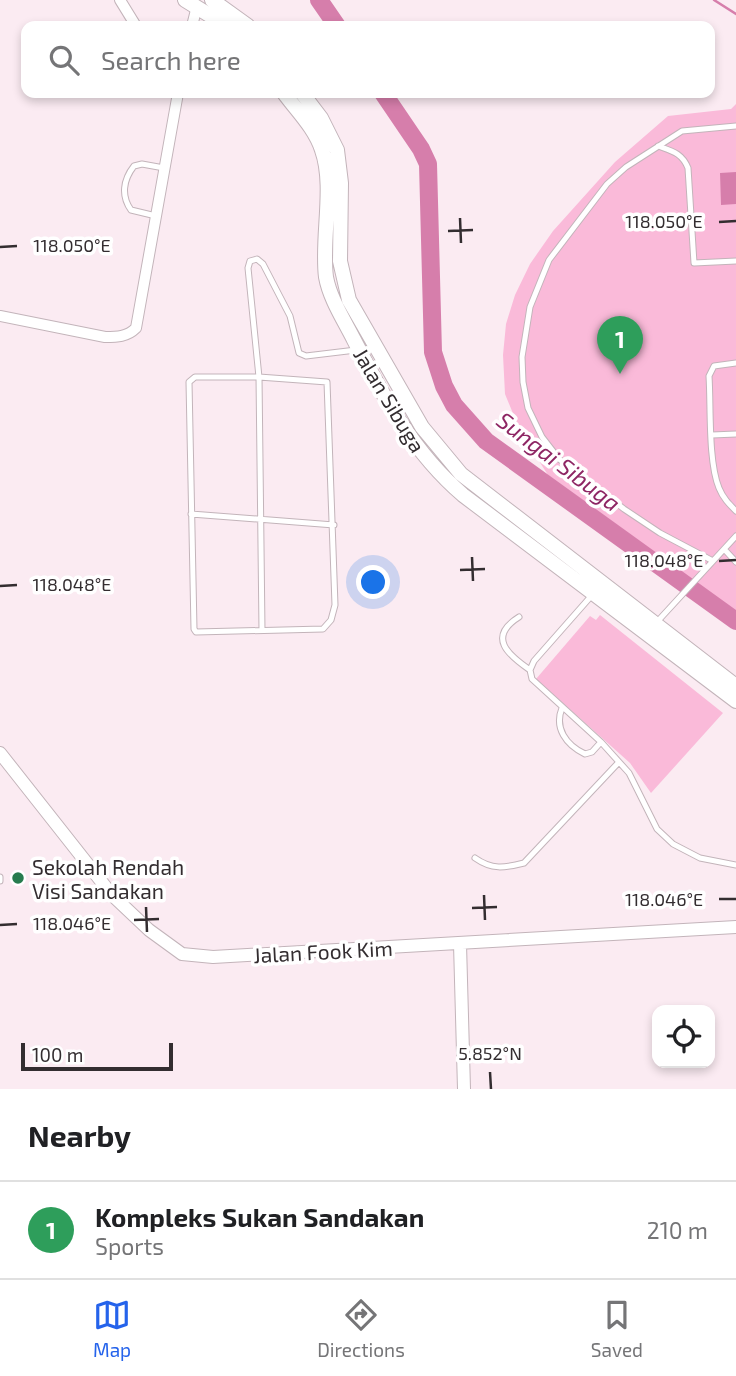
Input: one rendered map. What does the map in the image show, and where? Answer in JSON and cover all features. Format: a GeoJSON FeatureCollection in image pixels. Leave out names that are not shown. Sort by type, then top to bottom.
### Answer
{"type":"FeatureCollection","features":[{"type":"Feature","properties":{"kind":"main road"},"geometry":{"type":"LineString","coordinates":[[212,0],[241,21]]}},
{"type":"Feature","properties":{"kind":"main road"},"geometry":{"type":"LineString","coordinates":[[191,3],[219,21]]}},
{"type":"Feature","properties":{"kind":"main road","name":"Jalan Sibuga"},"geometry":{"type":"LineString","coordinates":[[288,98],[313,131],[323,152],[327,176],[327,278],[332,297],[398,421],[437,472],[463,495],[736,701]]}},
{"type":"Feature","properties":{"kind":"main road","name":"Jalan Sibuga"},"geometry":{"type":"LineString","coordinates":[[306,98],[321,118],[337,150],[341,183],[340,261],[349,300],[422,427],[461,474],[736,686]]}},
{"type":"Feature","properties":{"kind":"street"},"geometry":{"type":"LineString","coordinates":[[120,0],[133,21]]}},
{"type":"Feature","properties":{"kind":"street"},"geometry":{"type":"LineString","coordinates":[[191,3],[192,21]]}},
{"type":"Feature","properties":{"kind":"street"},"geometry":{"type":"LineString","coordinates":[[0,316],[105,337],[130,334],[136,328],[177,98]]}},
{"type":"Feature","properties":{"kind":"street","name":"Jalan Fook Kim"},"geometry":{"type":"LineString","coordinates":[[0,753],[112,895],[149,930],[181,954],[214,957],[736,927]]}},
{"type":"Feature","properties":{"kind":"street"},"geometry":{"type":"LineString","coordinates":[[460,944],[464,1089]]}},
{"type":"Feature","properties":{"kind":"lane"},"geometry":{"type":"LineString","coordinates":[[713,561],[642,521],[559,458],[537,427],[528,408],[522,357],[530,307],[549,260],[607,184],[626,167],[682,131],[736,126]]}},
{"type":"Feature","properties":{"kind":"lane"},"geometry":{"type":"LineString","coordinates":[[658,146],[677,152],[685,159],[688,168],[694,262],[736,261]]}},
{"type":"Feature","properties":{"kind":"lane"},"geometry":{"type":"LineString","coordinates":[[156,216],[131,210],[125,202],[124,192],[127,175],[134,166],[142,164],[164,168]]}},
{"type":"Feature","properties":{"kind":"lane"},"geometry":{"type":"LineString","coordinates":[[262,630],[259,377],[248,268],[253,259],[263,264],[290,316],[299,353],[306,356],[359,350]]}},
{"type":"Feature","properties":{"kind":"lane"},"geometry":{"type":"LineString","coordinates":[[736,363],[714,366],[709,376],[718,486],[724,498],[736,511]]}},
{"type":"Feature","properties":{"kind":"lane"},"geometry":{"type":"LineString","coordinates":[[195,377],[259,377],[327,382],[335,605],[327,626],[323,629],[197,632],[194,629],[191,514],[189,382],[195,377]]}},
{"type":"Feature","properties":{"kind":"lane"},"geometry":{"type":"LineString","coordinates":[[712,435],[736,434]]}},
{"type":"Feature","properties":{"kind":"lane"},"geometry":{"type":"LineString","coordinates":[[191,514],[334,525]]}},
{"type":"Feature","properties":{"kind":"lane"},"geometry":{"type":"LineString","coordinates":[[656,624],[736,536]]}},
{"type":"Feature","properties":{"kind":"lane"},"geometry":{"type":"LineString","coordinates":[[724,549],[736,562]]}},
{"type":"Feature","properties":{"kind":"lane"},"geometry":{"type":"LineString","coordinates":[[593,594],[534,661],[530,670],[532,680],[620,762],[629,773],[657,829],[673,844],[700,858],[736,865]]}},
{"type":"Feature","properties":{"kind":"lane"},"geometry":{"type":"LineString","coordinates":[[519,617],[503,632],[502,641],[511,657],[530,670]]}},
{"type":"Feature","properties":{"kind":"lane"},"geometry":{"type":"LineString","coordinates":[[562,708],[558,717],[559,727],[563,736],[576,750],[585,754],[592,752],[601,742]]}},
{"type":"Feature","properties":{"kind":"lane"},"geometry":{"type":"LineString","coordinates":[[475,858],[487,867],[524,863],[620,762]]}},
{"type":"Feature","properties":{"kind":"shaded area"},"geometry":{"type":"Polygon","coordinates":[[[736,104],[736,611],[548,475],[521,433],[505,394],[503,355],[506,324],[515,295],[530,264],[553,231],[615,162],[668,116],[731,109],[736,104]]]}},
{"type":"Feature","properties":{"kind":"shaded area"},"geometry":{"type":"Polygon","coordinates":[[[736,172],[736,204],[721,205],[720,173],[736,172]]]}},
{"type":"Feature","properties":{"kind":"shaded area"},"geometry":{"type":"Polygon","coordinates":[[[600,615],[723,713],[651,793],[630,763],[536,679],[590,616],[596,620],[600,615]]]}},
{"type":"Feature","properties":{"kind":"waterway","name":"Sungai Sibuga"},"geometry":{"type":"LineString","coordinates":[[319,0],[334,21]]}},
{"type":"Feature","properties":{"kind":"waterway"},"geometry":{"type":"LineString","coordinates":[[714,0],[736,14]]}},
{"type":"Feature","properties":{"kind":"waterway","name":"Sungai Sibuga"},"geometry":{"type":"LineString","coordinates":[[386,98],[428,164],[433,352],[444,386],[454,405],[486,441],[736,621]]}},
{"type":"Feature","properties":{"kind":"place","name":"Kompleks Sukan Sandakan"},"geometry":{"type":"Point","coordinates":[620,374]}},
{"type":"Feature","properties":{"kind":"place","name":"Sekolah Rendah Visi Sandakan"},"geometry":{"type":"Point","coordinates":[18,878]}}]}
